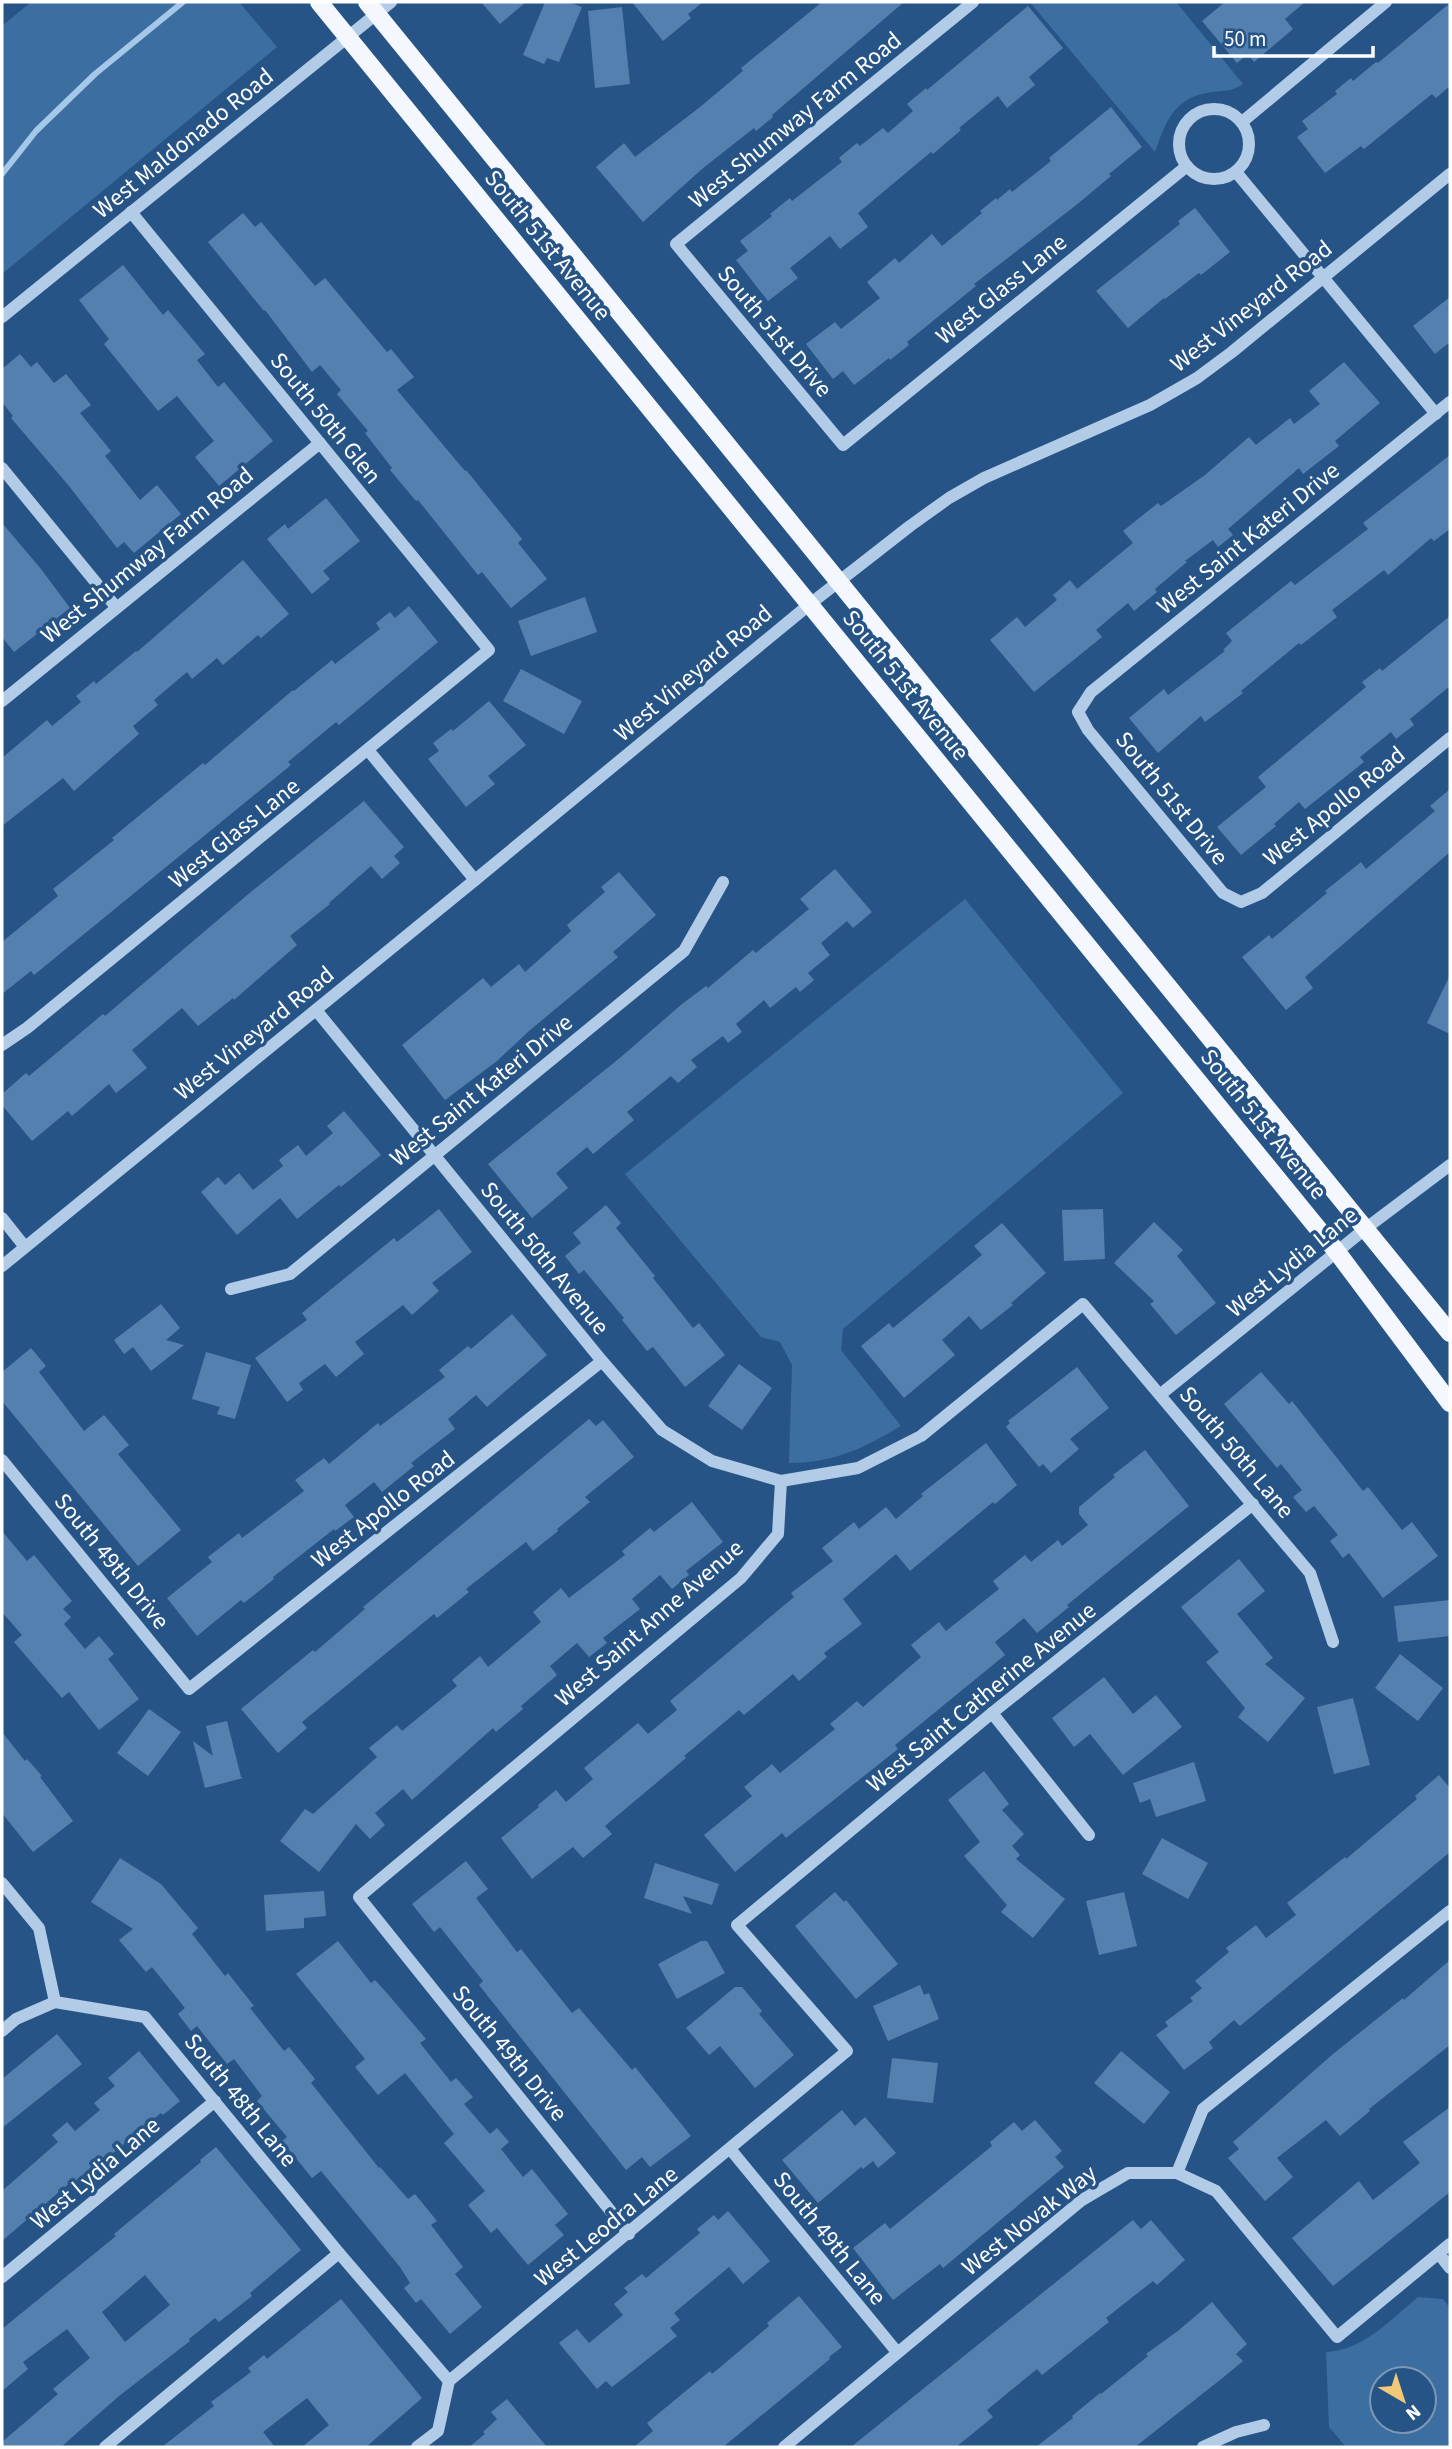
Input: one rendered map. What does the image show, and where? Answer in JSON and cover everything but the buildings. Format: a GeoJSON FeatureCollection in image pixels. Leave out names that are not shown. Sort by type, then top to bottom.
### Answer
{"type":"FeatureCollection","features":[{"type":"Feature","properties":{"kind":"main road","name":"South 51st Avenue"},"geometry":{"type":"LineString","coordinates":[[319,2],[1337,1252],[1450,1402]]}},
{"type":"Feature","properties":{"kind":"main road","name":"South 51st Avenue"},"geometry":{"type":"LineString","coordinates":[[372,8],[1450,1333]]}},
{"type":"Feature","properties":{"kind":"street","name":"West Maldonado Road"},"geometry":{"type":"LineString","coordinates":[[2,317],[348,37],[372,8],[391,2]]}},
{"type":"Feature","properties":{"kind":"street","name":"West Shumway Farm Road"},"geometry":{"type":"LineString","coordinates":[[676,244],[973,2]]}},
{"type":"Feature","properties":{"kind":"street"},"geometry":{"type":"LineString","coordinates":[[1242,122],[1386,2]]}},
{"type":"Feature","properties":{"kind":"street"},"geometry":{"type":"LineString","coordinates":[[1221,109],[1242,122],[1250,142],[1248,154],[1236,172],[1226,177],[1204,178],[1187,166],[1179,143],[1188,121],[1197,113],[1221,109]]}},
{"type":"Feature","properties":{"kind":"street","name":"West Glass Lane"},"geometry":{"type":"LineString","coordinates":[[843,444],[1187,166]]}},
{"type":"Feature","properties":{"kind":"street"},"geometry":{"type":"LineString","coordinates":[[1236,172],[1436,414]]}},
{"type":"Feature","properties":{"kind":"street","name":"West Vineyard Road"},"geometry":{"type":"LineString","coordinates":[[2,1266],[810,604],[910,526],[949,498],[984,478],[1150,405],[1197,378],[1233,352],[1450,174]]}},
{"type":"Feature","properties":{"kind":"street","name":"South 50th Glen"},"geometry":{"type":"LineString","coordinates":[[131,212],[489,650]]}},
{"type":"Feature","properties":{"kind":"street","name":"South 51st Drive"},"geometry":{"type":"LineString","coordinates":[[676,244],[843,444]]}},
{"type":"Feature","properties":{"kind":"street","name":"West Saint Kateri Drive"},"geometry":{"type":"LineString","coordinates":[[1078,712],[1091,692],[1450,402]]}},
{"type":"Feature","properties":{"kind":"street","name":"West Shumway Farm Road"},"geometry":{"type":"LineString","coordinates":[[2,701],[320,443]]}},
{"type":"Feature","properties":{"kind":"street"},"geometry":{"type":"LineString","coordinates":[[2,468],[116,607]]}},
{"type":"Feature","properties":{"kind":"street","name":"West Glass Lane"},"geometry":{"type":"LineString","coordinates":[[2,1045],[27,1028],[489,650]]}},
{"type":"Feature","properties":{"kind":"street","name":"South 51st Drive"},"geometry":{"type":"LineString","coordinates":[[1078,712],[1088,730],[1223,893],[1241,902]]}},
{"type":"Feature","properties":{"kind":"street","name":"West Apollo Road"},"geometry":{"type":"LineString","coordinates":[[1241,902],[1262,892],[1450,738]]}},
{"type":"Feature","properties":{"kind":"street"},"geometry":{"type":"LineString","coordinates":[[368,750],[475,880]]}},
{"type":"Feature","properties":{"kind":"street","name":"West Saint Kateri Drive"},"geometry":{"type":"LineString","coordinates":[[231,1289],[290,1274],[684,951],[723,882]]}},
{"type":"Feature","properties":{"kind":"street","name":"South 50th Avenue"},"geometry":{"type":"LineString","coordinates":[[316,1010],[602,1361],[662,1430],[712,1461],[781,1481]]}},
{"type":"Feature","properties":{"kind":"street","name":"West Lydia Lane"},"geometry":{"type":"LineString","coordinates":[[1161,1394],[1450,1165]]}},
{"type":"Feature","properties":{"kind":"street"},"geometry":{"type":"LineString","coordinates":[[2,1218],[25,1247]]}},
{"type":"Feature","properties":{"kind":"street","name":"South 50th Lane"},"geometry":{"type":"LineString","coordinates":[[781,1481],[858,1468],[921,1436],[1083,1304],[1310,1573],[1333,1642]]}},
{"type":"Feature","properties":{"kind":"street","name":"West Apollo Road"},"geometry":{"type":"LineString","coordinates":[[189,1689],[602,1361]]}},
{"type":"Feature","properties":{"kind":"street","name":"South 49th Drive"},"geometry":{"type":"LineString","coordinates":[[2,1460],[189,1689]]}},
{"type":"Feature","properties":{"kind":"street","name":"West Saint Anne Avenue"},"geometry":{"type":"LineString","coordinates":[[359,1897],[741,1578],[778,1534],[781,1481]]}},
{"type":"Feature","properties":{"kind":"street","name":"West Saint Catherine Avenue"},"geometry":{"type":"LineString","coordinates":[[847,2051],[737,1925],[992,1713],[1253,1504]]}},
{"type":"Feature","properties":{"kind":"street"},"geometry":{"type":"LineString","coordinates":[[992,1713],[1090,1835]]}},
{"type":"Feature","properties":{"kind":"street"},"geometry":{"type":"LineString","coordinates":[[2,1883],[38,1928],[55,2002],[16,2019],[2,2031]]}},
{"type":"Feature","properties":{"kind":"street","name":"South 49th Drive"},"geometry":{"type":"LineString","coordinates":[[359,1897],[629,2234]]}},
{"type":"Feature","properties":{"kind":"street"},"geometry":{"type":"LineString","coordinates":[[1450,1911],[1203,2109],[1177,2173],[1216,2191],[1337,2337],[1450,2244]]}},
{"type":"Feature","properties":{"kind":"street","name":"South 48th Lane"},"geometry":{"type":"LineString","coordinates":[[55,2002],[145,2017],[339,2253],[449,2381]]}},
{"type":"Feature","properties":{"kind":"street","name":"West Leodra Lane"},"geometry":{"type":"LineString","coordinates":[[449,2381],[847,2051]]}},
{"type":"Feature","properties":{"kind":"street","name":"West Lydia Lane"},"geometry":{"type":"LineString","coordinates":[[2,2277],[215,2101]]}},
{"type":"Feature","properties":{"kind":"street","name":"South 49th Lane"},"geometry":{"type":"LineString","coordinates":[[730,2150],[897,2352]]}},
{"type":"Feature","properties":{"kind":"street","name":"West Novak Way"},"geometry":{"type":"LineString","coordinates":[[792,2445],[897,2352],[1082,2200],[1128,2173],[1177,2173]]}},
{"type":"Feature","properties":{"kind":"street"},"geometry":{"type":"LineString","coordinates":[[105,2447],[339,2253]]}},
{"type":"Feature","properties":{"kind":"street"},"geometry":{"type":"LineString","coordinates":[[1439,2254],[1450,2268]]}},
{"type":"Feature","properties":{"kind":"street"},"geometry":{"type":"LineString","coordinates":[[417,2447],[438,2431],[449,2381]]}},
{"type":"Feature","properties":{"kind":"street"},"geometry":{"type":"LineString","coordinates":[[1203,2447],[1236,2432],[1264,2425]]}},
{"type":"Feature","properties":{"kind":"shaded area"},"geometry":{"type":"Polygon","coordinates":[[[31,2],[239,2],[277,47],[2,274],[2,26],[31,2]]]}},
{"type":"Feature","properties":{"kind":"shaded area"},"geometry":{"type":"Polygon","coordinates":[[[1030,2],[1176,2],[1243,84],[1231,90],[1199,95],[1180,105],[1163,130],[1155,152],[1030,2]]]}},
{"type":"Feature","properties":{"kind":"shaded area"},"geometry":{"type":"Polygon","coordinates":[[[965,899],[1123,1093],[843,1329],[841,1350],[901,1426],[848,1453],[820,1460],[789,1463],[792,1365],[780,1342],[761,1337],[625,1174],[965,899]]]}},
{"type":"Feature","properties":{"kind":"shaded area"},"geometry":{"type":"Polygon","coordinates":[[[1418,2297],[1443,2299],[1450,2308],[1450,2447],[1346,2447],[1329,2427],[1326,2352],[1352,2346],[1387,2324],[1418,2297]]]}},
{"type":"Feature","properties":{"kind":"waterway"},"geometry":{"type":"LineString","coordinates":[[2,174],[36,131],[95,74],[183,2]]}}]}
